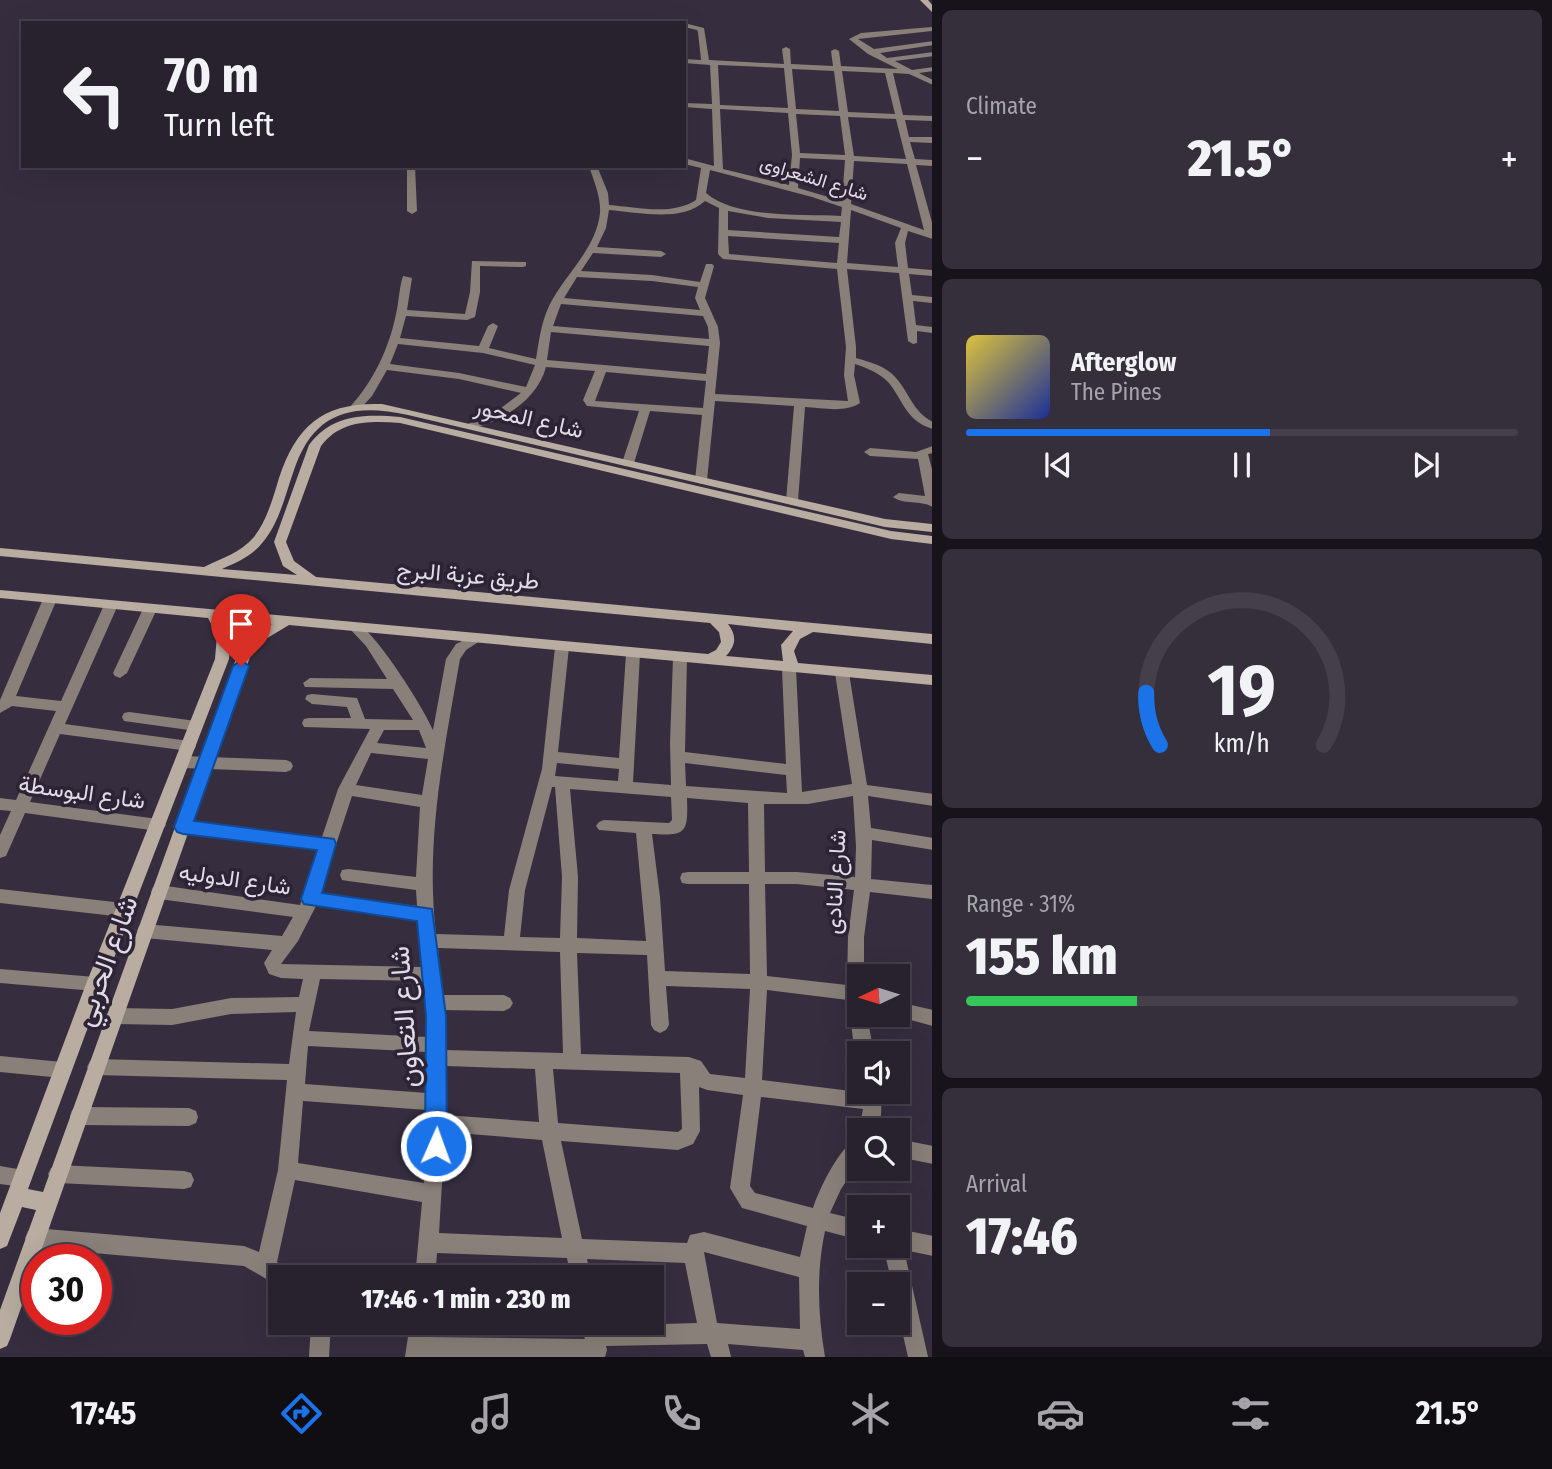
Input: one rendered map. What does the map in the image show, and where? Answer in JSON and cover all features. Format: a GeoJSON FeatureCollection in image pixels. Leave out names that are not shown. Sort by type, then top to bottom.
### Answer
{"type":"FeatureCollection","features":[{"type":"Feature","properties":{"kind":"street"},"geometry":{"type":"LineString","coordinates":[[686,25],[699,28],[702,32],[710,63],[716,107],[719,170]]}},
{"type":"Feature","properties":{"kind":"street"},"geometry":{"type":"LineString","coordinates":[[931,81],[885,60],[853,38],[932,29]]}},
{"type":"Feature","properties":{"kind":"street"},"geometry":{"type":"LineString","coordinates":[[905,32],[928,44]]}},
{"type":"Feature","properties":{"kind":"street"},"geometry":{"type":"LineString","coordinates":[[871,52],[928,44]]}},
{"type":"Feature","properties":{"kind":"street"},"geometry":{"type":"LineString","coordinates":[[786,49],[796,155],[793,188]]}},
{"type":"Feature","properties":{"kind":"street"},"geometry":{"type":"LineString","coordinates":[[710,397],[853,404],[842,266],[850,158],[835,51]]}},
{"type":"Feature","properties":{"kind":"street"},"geometry":{"type":"LineString","coordinates":[[885,60],[932,52]]}},
{"type":"Feature","properties":{"kind":"street"},"geometry":{"type":"LineString","coordinates":[[686,61],[911,72],[932,69]]}},
{"type":"Feature","properties":{"kind":"street"},"geometry":{"type":"LineString","coordinates":[[888,71],[931,236]]}},
{"type":"Feature","properties":{"kind":"street"},"geometry":{"type":"LineString","coordinates":[[686,105],[932,119]]}},
{"type":"Feature","properties":{"kind":"street"},"geometry":{"type":"LineString","coordinates":[[907,139],[932,140]]}},
{"type":"Feature","properties":{"kind":"street"},"geometry":{"type":"LineString","coordinates":[[796,155],[932,163]]}},
{"type":"Feature","properties":{"kind":"street","name":"شارع الشعراوى"},"geometry":{"type":"LineString","coordinates":[[686,161],[793,188],[931,236]]}},
{"type":"Feature","properties":{"kind":"street"},"geometry":{"type":"LineString","coordinates":[[604,207],[684,210],[698,204],[706,166]]}},
{"type":"Feature","properties":{"kind":"street"},"geometry":{"type":"LineString","coordinates":[[411,168],[412,211]]}},
{"type":"Feature","properties":{"kind":"street"},"geometry":{"type":"LineString","coordinates":[[472,426],[508,409],[528,391],[536,379],[547,330],[557,301],[591,250],[601,228],[603,192],[594,168]]}},
{"type":"Feature","properties":{"kind":"street"},"geometry":{"type":"LineString","coordinates":[[702,194],[710,203],[723,209],[845,219]]}},
{"type":"Feature","properties":{"kind":"street"},"geometry":{"type":"LineString","coordinates":[[723,209],[723,255],[727,257],[932,273]]}},
{"type":"Feature","properties":{"kind":"street"},"geometry":{"type":"LineString","coordinates":[[906,227],[900,239],[913,341]]}},
{"type":"Feature","properties":{"kind":"street"},"geometry":{"type":"LineString","coordinates":[[723,233],[843,240]]}},
{"type":"Feature","properties":{"kind":"street"},"geometry":{"type":"LineString","coordinates":[[591,250],[661,254]]}},
{"type":"Feature","properties":{"kind":"street"},"geometry":{"type":"LineString","coordinates":[[403,313],[467,317],[471,313],[475,292],[475,263],[523,264]]}},
{"type":"Feature","properties":{"kind":"street"},"geometry":{"type":"LineString","coordinates":[[701,480],[715,343],[713,327],[700,299],[709,265]]}},
{"type":"Feature","properties":{"kind":"street"},"geometry":{"type":"LineString","coordinates":[[573,274],[652,278],[702,285]]}},
{"type":"Feature","properties":{"kind":"street"},"geometry":{"type":"LineString","coordinates":[[355,408],[364,400],[396,341],[407,278]]}},
{"type":"Feature","properties":{"kind":"street"},"geometry":{"type":"LineString","coordinates":[[907,298],[932,300]]}},
{"type":"Feature","properties":{"kind":"street"},"geometry":{"type":"LineString","coordinates":[[557,301],[705,313]]}},
{"type":"Feature","properties":{"kind":"street"},"geometry":{"type":"LineString","coordinates":[[483,350],[493,326]]}},
{"type":"Feature","properties":{"kind":"street"},"geometry":{"type":"LineString","coordinates":[[911,327],[932,330]]}},
{"type":"Feature","properties":{"kind":"street"},"geometry":{"type":"LineString","coordinates":[[547,330],[715,343]]}},
{"type":"Feature","properties":{"kind":"street"},"geometry":{"type":"LineString","coordinates":[[396,341],[483,350],[541,363],[712,378]]}},
{"type":"Feature","properties":{"kind":"street"},"geometry":{"type":"LineString","coordinates":[[850,360],[869,365],[888,376],[910,412],[932,425]]}},
{"type":"Feature","properties":{"kind":"street"},"geometry":{"type":"LineString","coordinates":[[384,366],[459,376],[528,391]]}},
{"type":"Feature","properties":{"kind":"street"},"geometry":{"type":"LineString","coordinates":[[602,368],[589,403],[708,412]]}},
{"type":"Feature","properties":{"kind":"street"},"geometry":{"type":"LineString","coordinates":[[792,501],[800,403]]}},
{"type":"Feature","properties":{"kind":"street","name":"شارع المحور"},"geometry":{"type":"LineString","coordinates":[[197,570],[234,560],[251,549],[262,536],[302,437],[323,418],[355,408],[390,408],[472,426],[792,501],[832,517],[932,528]]}},
{"type":"Feature","properties":{"kind":"street"},"geometry":{"type":"LineString","coordinates":[[628,463],[645,408]]}},
{"type":"Feature","properties":{"kind":"street","name":"شارع المحور"},"geometry":{"type":"LineString","coordinates":[[281,538],[319,440],[341,424],[374,418],[400,420],[832,517],[898,537],[932,540]]}},
{"type":"Feature","properties":{"kind":"street"},"geometry":{"type":"LineString","coordinates":[[870,452],[928,453],[932,502],[899,497]]}},
{"type":"Feature","properties":{"kind":"street"},"geometry":{"type":"LineString","coordinates":[[262,536],[281,538],[282,551],[288,563],[301,573],[325,582]]}},
{"type":"Feature","properties":{"kind":"street","name":"طريق عزبة البرج"},"geometry":{"type":"LineString","coordinates":[[0,552],[932,639]]}},
{"type":"Feature","properties":{"kind":"street"},"geometry":{"type":"LineString","coordinates":[[0,594],[932,680]]}},
{"type":"Feature","properties":{"kind":"street"},"geometry":{"type":"LineString","coordinates":[[50,599],[4,704],[65,707]]}},
{"type":"Feature","properties":{"kind":"street"},"geometry":{"type":"LineString","coordinates":[[0,852],[111,605]]}},
{"type":"Feature","properties":{"kind":"street"},"geometry":{"type":"LineString","coordinates":[[120,673],[150,608]]}},
{"type":"Feature","properties":{"kind":"street","name":"شارع الحربي"},"geometry":{"type":"LineString","coordinates":[[0,1239],[224,649],[222,631],[213,615]]}},
{"type":"Feature","properties":{"kind":"street"},"geometry":{"type":"LineString","coordinates":[[705,660],[719,656],[729,643],[727,632],[714,619]]}},
{"type":"Feature","properties":{"kind":"street","name":"شارع الحربي"},"geometry":{"type":"LineString","coordinates":[[0,1339],[247,651],[264,633],[288,622]]}},
{"type":"Feature","properties":{"kind":"street"},"geometry":{"type":"LineString","coordinates":[[356,628],[371,643],[424,725],[436,754],[366,747]]}},
{"type":"Feature","properties":{"kind":"street"},"geometry":{"type":"LineString","coordinates":[[795,799],[792,669],[787,658],[788,642],[797,634],[816,628]]}},
{"type":"Feature","properties":{"kind":"street","name":"شارع التعاون"},"geometry":{"type":"LineString","coordinates":[[426,1265],[438,1102],[435,1002],[424,884],[428,802],[453,659],[461,647],[476,639]]}},
{"type":"Feature","properties":{"kind":"street"},"geometry":{"type":"LineString","coordinates":[[562,647],[551,757],[570,857],[568,946],[572,1062]]}},
{"type":"Feature","properties":{"kind":"street"},"geometry":{"type":"LineString","coordinates":[[625,787],[633,654]]}},
{"type":"Feature","properties":{"kind":"street"},"geometry":{"type":"LineString","coordinates":[[604,826],[678,827],[680,658]]}},
{"type":"Feature","properties":{"kind":"street","name":"شارع النادى"},"geometry":{"type":"LineString","coordinates":[[842,673],[864,833],[863,884],[856,935],[856,964]]}},
{"type":"Feature","properties":{"kind":"street"},"geometry":{"type":"LineString","coordinates":[[310,683],[395,684]]}},
{"type":"Feature","properties":{"kind":"street"},"geometry":{"type":"LineString","coordinates":[[312,699],[352,702],[359,722]]}},
{"type":"Feature","properties":{"kind":"street"},"geometry":{"type":"LineString","coordinates":[[129,717],[196,726]]}},
{"type":"Feature","properties":{"kind":"street"},"geometry":{"type":"LineString","coordinates":[[309,723],[424,725]]}},
{"type":"Feature","properties":{"kind":"street"},"geometry":{"type":"LineString","coordinates":[[381,723],[346,789],[308,905],[286,944],[273,960],[275,969],[281,971],[432,974]]}},
{"type":"Feature","properties":{"kind":"street"},"geometry":{"type":"LineString","coordinates":[[55,728],[185,754],[206,763],[286,766]]}},
{"type":"Feature","properties":{"kind":"street"},"geometry":{"type":"LineString","coordinates":[[551,757],[626,764]]}},
{"type":"Feature","properties":{"kind":"street"},"geometry":{"type":"LineString","coordinates":[[677,757],[793,770]]}},
{"type":"Feature","properties":{"kind":"street"},"geometry":{"type":"LineString","coordinates":[[554,782],[795,799],[858,789],[932,800]]}},
{"type":"Feature","properties":{"kind":"street"},"geometry":{"type":"LineString","coordinates":[[511,944],[517,890],[554,782]]}},
{"type":"Feature","properties":{"kind":"street"},"geometry":{"type":"LineString","coordinates":[[346,789],[428,802]]}},
{"type":"Feature","properties":{"kind":"street"},"geometry":{"type":"LineString","coordinates":[[756,798],[760,982],[753,1088],[740,1184],[741,1194],[749,1201],[847,1226]]}},
{"type":"Feature","properties":{"kind":"street","name":"شارع البوسطة"},"geometry":{"type":"LineString","coordinates":[[0,804],[158,825]]}},
{"type":"Feature","properties":{"kind":"street"},"geometry":{"type":"LineString","coordinates":[[183,827],[327,844]]}},
{"type":"Feature","properties":{"kind":"street"},"geometry":{"type":"LineString","coordinates":[[643,828],[656,948],[660,1026]]}},
{"type":"Feature","properties":{"kind":"street"},"geometry":{"type":"LineString","coordinates":[[864,833],[932,844]]}},
{"type":"Feature","properties":{"kind":"street"},"geometry":{"type":"LineString","coordinates":[[348,875],[424,884]]}},
{"type":"Feature","properties":{"kind":"street"},"geometry":{"type":"LineString","coordinates":[[688,878],[758,876],[932,892]]}},
{"type":"Feature","properties":{"kind":"street","name":"شارع الدوليه"},"geometry":{"type":"LineString","coordinates":[[159,892],[425,914]]}},
{"type":"Feature","properties":{"kind":"street"},"geometry":{"type":"LineString","coordinates":[[0,896],[123,910]]}},
{"type":"Feature","properties":{"kind":"street"},"geometry":{"type":"LineString","coordinates":[[145,932],[286,944]]}},
{"type":"Feature","properties":{"kind":"street"},"geometry":{"type":"LineString","coordinates":[[428,941],[656,948]]}},
{"type":"Feature","properties":{"kind":"street"},"geometry":{"type":"LineString","coordinates":[[276,1265],[296,1092],[299,1038],[313,972]]}},
{"type":"Feature","properties":{"kind":"street"},"geometry":{"type":"LineString","coordinates":[[0,976],[95,984]]}},
{"type":"Feature","properties":{"kind":"street"},"geometry":{"type":"LineString","coordinates":[[658,978],[760,982],[847,996]]}},
{"type":"Feature","properties":{"kind":"street"},"geometry":{"type":"LineString","coordinates":[[435,1002],[504,1003]]}},
{"type":"Feature","properties":{"kind":"street"},"geometry":{"type":"LineString","coordinates":[[115,1016],[172,1017],[230,1006],[305,1004]]}},
{"type":"Feature","properties":{"kind":"street"},"geometry":{"type":"LineString","coordinates":[[910,1013],[932,1018]]}},
{"type":"Feature","properties":{"kind":"street"},"geometry":{"type":"LineString","coordinates":[[299,1038],[543,1061],[689,1065],[697,1069],[701,1078],[707,1082],[847,1095]]}},
{"type":"Feature","properties":{"kind":"street"},"geometry":{"type":"LineString","coordinates":[[543,1061],[549,1132],[578,1265]]}},
{"type":"Feature","properties":{"kind":"street"},"geometry":{"type":"LineString","coordinates":[[0,1064],[62,1070]]}},
{"type":"Feature","properties":{"kind":"street"},"geometry":{"type":"LineString","coordinates":[[437,1123],[682,1140],[691,1131],[689,1065]]}},
{"type":"Feature","properties":{"kind":"street"},"geometry":{"type":"LineString","coordinates":[[96,1067],[297,1072]]}},
{"type":"Feature","properties":{"kind":"street"},"geometry":{"type":"LineString","coordinates":[[296,1092],[438,1102]]}},
{"type":"Feature","properties":{"kind":"street"},"geometry":{"type":"LineString","coordinates":[[79,1116],[189,1117]]}},
{"type":"Feature","properties":{"kind":"street"},"geometry":{"type":"LineString","coordinates":[[910,1150],[932,1155]]}},
{"type":"Feature","properties":{"kind":"street"},"geometry":{"type":"LineString","coordinates":[[416,1352],[712,1333],[813,1348],[808,1303],[808,1269],[818,1218],[834,1183],[847,1164]]}},
{"type":"Feature","properties":{"kind":"street"},"geometry":{"type":"LineString","coordinates":[[288,1170],[433,1194]]}},
{"type":"Feature","properties":{"kind":"street"},"geometry":{"type":"LineString","coordinates":[[58,1174],[184,1180]]}},
{"type":"Feature","properties":{"kind":"street"},"geometry":{"type":"LineString","coordinates":[[0,1175],[22,1178]]}},
{"type":"Feature","properties":{"kind":"street"},"geometry":{"type":"LineString","coordinates":[[16,1197],[48,1202]]}},
{"type":"Feature","properties":{"kind":"street"},"geometry":{"type":"LineString","coordinates":[[35,1238],[235,1255],[252,1259],[268,1268]]}},
{"type":"Feature","properties":{"kind":"street"},"geometry":{"type":"LineString","coordinates":[[910,1241],[932,1246]]}},
{"type":"Feature","properties":{"kind":"street"},"geometry":{"type":"LineString","coordinates":[[721,1357],[712,1333],[693,1253],[694,1245],[704,1242],[808,1269]]}},
{"type":"Feature","properties":{"kind":"street"},"geometry":{"type":"LineString","coordinates":[[429,1243],[693,1253]]}},
{"type":"Feature","properties":{"kind":"street"},"geometry":{"type":"LineString","coordinates":[[896,1258],[918,1357]]}},
{"type":"Feature","properties":{"kind":"street"},"geometry":{"type":"LineString","coordinates":[[319,1357],[320,1335]]}},
{"type":"Feature","properties":{"kind":"route"},"geometry":{"type":"LineString","coordinates":[[241,666],[183,827],[327,844],[310,899],[425,914],[436,1016],[436,1146]]}}]}
